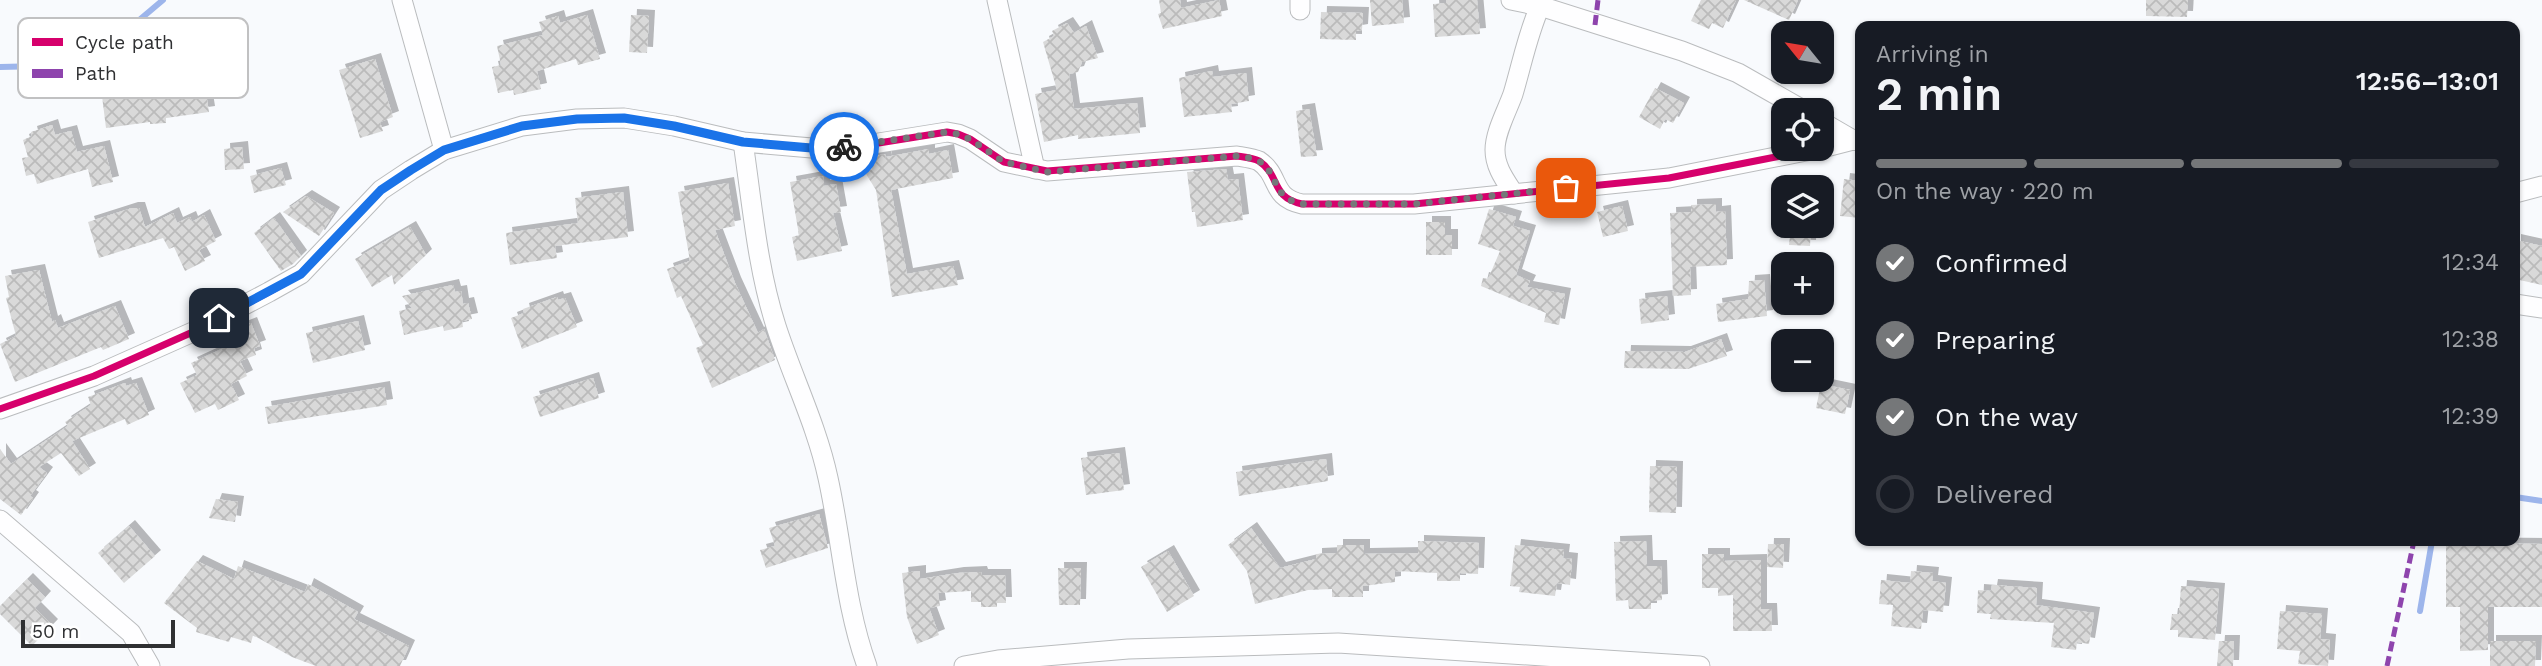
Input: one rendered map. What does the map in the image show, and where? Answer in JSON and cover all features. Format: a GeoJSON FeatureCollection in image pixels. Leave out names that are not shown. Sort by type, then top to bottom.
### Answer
{"type":"FeatureCollection","features":[{"type":"Feature","properties":{"kind":"street"},"geometry":{"type":"LineString","coordinates":[[402,0],[444,150]]}},
{"type":"Feature","properties":{"kind":"street"},"geometry":{"type":"LineString","coordinates":[[997,0],[1035,169]]}},
{"type":"Feature","properties":{"kind":"street"},"geometry":{"type":"LineString","coordinates":[[1511,0],[1540,6],[1682,51],[1738,74],[1781,98]]}},
{"type":"Feature","properties":{"kind":"street"},"geometry":{"type":"LineString","coordinates":[[1514,194],[1496,162],[1495,147],[1516,83],[1526,39],[1540,6]]}},
{"type":"Feature","properties":{"kind":"street"},"geometry":{"type":"LineString","coordinates":[[0,409],[94,376],[195,331],[301,274],[381,190],[444,150],[522,126],[577,119],[624,118],[743,142],[823,149],[947,132],[970,139],[1004,162],[1047,172],[1237,156],[1258,160],[1271,175],[1282,195],[1292,202],[1302,204],[1414,204],[1669,178],[1771,158]]}},
{"type":"Feature","properties":{"kind":"street"},"geometry":{"type":"LineString","coordinates":[[1834,129],[1855,140]]}},
{"type":"Feature","properties":{"kind":"street"},"geometry":{"type":"LineString","coordinates":[[1834,146],[1855,141]]}},
{"type":"Feature","properties":{"kind":"street"},"geometry":{"type":"LineString","coordinates":[[743,142],[759,251],[775,324],[828,476],[846,591],[867,666]]}},
{"type":"Feature","properties":{"kind":"street"},"geometry":{"type":"LineString","coordinates":[[2520,192],[2542,186]]}},
{"type":"Feature","properties":{"kind":"street"},"geometry":{"type":"LineString","coordinates":[[2520,305],[2542,308]]}},
{"type":"Feature","properties":{"kind":"street"},"geometry":{"type":"LineString","coordinates":[[0,520],[131,633],[149,666]]}},
{"type":"Feature","properties":{"kind":"street"},"geometry":{"type":"LineString","coordinates":[[964,666],[998,660],[1102,651],[1338,643],[1476,658],[1700,666]]}},
{"type":"Feature","properties":{"kind":"street"},"geometry":{"type":"LineString","coordinates":[[1195,666],[1201,647]]}},
{"type":"Feature","properties":{"kind":"building"},"geometry":{"type":"Polygon","coordinates":[[[1159,0],[1180,0],[1181,8],[1219,0],[1222,16],[1163,29],[1158,14],[1161,13],[1159,0]]]}},
{"type":"Feature","properties":{"kind":"building"},"geometry":{"type":"Polygon","coordinates":[[[1370,0],[1402,0],[1404,23],[1372,26],[1370,0]]]}},
{"type":"Feature","properties":{"kind":"building"},"geometry":{"type":"Polygon","coordinates":[[[1446,0],[1477,0],[1480,34],[1435,37],[1433,4],[1446,3],[1446,0]]]}},
{"type":"Feature","properties":{"kind":"building"},"geometry":{"type":"Polygon","coordinates":[[[1701,0],[1736,0],[1723,28],[1712,23],[1709,29],[1691,21],[1701,0]]]}},
{"type":"Feature","properties":{"kind":"building"},"geometry":{"type":"Polygon","coordinates":[[[1744,0],[1798,0],[1789,20],[1744,0]]]}},
{"type":"Feature","properties":{"kind":"building"},"geometry":{"type":"Polygon","coordinates":[[[2146,0],[2188,0],[2187,17],[2146,16],[2146,0]]]}},
{"type":"Feature","properties":{"kind":"building"},"geometry":{"type":"Polygon","coordinates":[[[1321,12],[1363,13],[1362,30],[1356,31],[1356,40],[1320,39],[1321,12]]]}},
{"type":"Feature","properties":{"kind":"building"},"geometry":{"type":"Polygon","coordinates":[[[587,15],[600,59],[578,65],[576,59],[537,71],[541,89],[514,95],[513,90],[498,93],[492,67],[501,65],[497,46],[543,35],[539,22],[558,16],[560,23],[587,15]]]}},
{"type":"Feature","properties":{"kind":"building"},"geometry":{"type":"Polygon","coordinates":[[[631,15],[649,16],[647,53],[629,52],[631,15]]]}},
{"type":"Feature","properties":{"kind":"building"},"geometry":{"type":"Polygon","coordinates":[[[1067,23],[1074,33],[1086,26],[1098,58],[1082,62],[1078,72],[1069,74],[1074,109],[1137,103],[1140,133],[1078,139],[1078,135],[1044,142],[1035,94],[1057,90],[1043,42],[1054,36],[1052,31],[1067,23]]]}},
{"type":"Feature","properties":{"kind":"building"},"geometry":{"type":"Polygon","coordinates":[[[375,59],[393,117],[380,122],[383,131],[360,138],[339,70],[375,59]]]}},
{"type":"Feature","properties":{"kind":"building"},"geometry":{"type":"Polygon","coordinates":[[[1212,71],[1213,77],[1246,73],[1249,101],[1231,104],[1232,112],[1184,117],[1179,78],[1212,71]]]}},
{"type":"Feature","properties":{"kind":"building"},"geometry":{"type":"Polygon","coordinates":[[[1655,88],[1684,103],[1673,123],[1665,119],[1660,129],[1639,117],[1655,88]]]}},
{"type":"Feature","properties":{"kind":"building"},"geometry":{"type":"Polygon","coordinates":[[[102,98],[207,98],[209,112],[166,118],[166,123],[150,122],[106,128],[102,98]]]}},
{"type":"Feature","properties":{"kind":"building"},"geometry":{"type":"Polygon","coordinates":[[[1309,109],[1317,156],[1301,157],[1296,111],[1309,109]]]}},
{"type":"Feature","properties":{"kind":"building"},"geometry":{"type":"Polygon","coordinates":[[[52,125],[55,135],[71,131],[77,152],[104,146],[113,182],[92,187],[88,169],[37,184],[34,174],[26,176],[22,158],[28,157],[23,140],[32,136],[31,132],[52,125]]]}},
{"type":"Feature","properties":{"kind":"building"},"geometry":{"type":"Polygon","coordinates":[[[242,147],[244,169],[225,170],[224,149],[242,147]]]}},
{"type":"Feature","properties":{"kind":"building"},"geometry":{"type":"Polygon","coordinates":[[[929,149],[929,154],[948,150],[953,178],[891,190],[907,274],[953,266],[958,285],[892,297],[876,190],[866,174],[872,169],[870,157],[885,154],[886,161],[886,157],[929,149]]]}},
{"type":"Feature","properties":{"kind":"building"},"geometry":{"type":"Polygon","coordinates":[[[281,168],[286,185],[254,193],[250,176],[281,168]]]}},
{"type":"Feature","properties":{"kind":"building"},"geometry":{"type":"Polygon","coordinates":[[[1226,169],[1228,180],[1238,179],[1243,220],[1197,227],[1195,212],[1192,212],[1187,172],[1226,169]]]}},
{"type":"Feature","properties":{"kind":"building"},"geometry":{"type":"Polygon","coordinates":[[[823,176],[824,186],[836,184],[841,212],[833,213],[842,251],[797,261],[792,237],[799,235],[790,182],[823,176]]]}},
{"type":"Feature","properties":{"kind":"building"},"geometry":{"type":"Polygon","coordinates":[[[1844,179],[1855,180],[1855,218],[1840,216],[1844,179]]]}},
{"type":"Feature","properties":{"kind":"building"},"geometry":{"type":"Polygon","coordinates":[[[728,183],[735,226],[715,230],[758,333],[764,329],[775,360],[712,388],[696,348],[703,345],[681,296],[677,298],[667,269],[690,261],[678,192],[728,183]]]}},
{"type":"Feature","properties":{"kind":"building"},"geometry":{"type":"Polygon","coordinates":[[[623,192],[628,237],[555,246],[557,258],[510,265],[506,233],[578,223],[575,198],[623,192]]]}},
{"type":"Feature","properties":{"kind":"building"},"geometry":{"type":"Polygon","coordinates":[[[306,196],[334,213],[319,236],[283,212],[306,196]]]}},
{"type":"Feature","properties":{"kind":"building"},"geometry":{"type":"Polygon","coordinates":[[[1716,204],[1716,212],[1725,211],[1727,265],[1690,267],[1691,295],[1673,296],[1670,213],[1691,212],[1691,205],[1716,204]]]}},
{"type":"Feature","properties":{"kind":"building"},"geometry":{"type":"Polygon","coordinates":[[[1622,206],[1628,231],[1603,237],[1597,212],[1622,206]]]}},
{"type":"Feature","properties":{"kind":"building"},"geometry":{"type":"Polygon","coordinates":[[[139,208],[145,227],[173,213],[177,223],[190,217],[192,222],[204,215],[216,241],[199,250],[205,261],[185,271],[174,247],[169,249],[163,238],[99,258],[88,222],[139,208]]]}},
{"type":"Feature","properties":{"kind":"building"},"geometry":{"type":"Polygon","coordinates":[[[1489,209],[1516,217],[1513,226],[1530,231],[1516,275],[1530,281],[1527,287],[1565,294],[1559,325],[1544,322],[1546,313],[1481,286],[1483,278],[1488,279],[1500,251],[1478,244],[1489,209]]]}},
{"type":"Feature","properties":{"kind":"building"},"geometry":{"type":"Polygon","coordinates":[[[274,218],[301,256],[281,271],[254,233],[274,218]]]}},
{"type":"Feature","properties":{"kind":"building"},"geometry":{"type":"Polygon","coordinates":[[[1426,222],[1445,222],[1445,235],[1452,235],[1452,255],[1426,255],[1426,222]]]}},
{"type":"Feature","properties":{"kind":"building"},"geometry":{"type":"Polygon","coordinates":[[[410,227],[426,255],[394,285],[392,275],[372,287],[355,259],[410,227]]]}},
{"type":"Feature","properties":{"kind":"building"},"geometry":{"type":"Polygon","coordinates":[[[1790,238],[1810,238],[1810,246],[1789,245],[1790,238]]]}},
{"type":"Feature","properties":{"kind":"building"},"geometry":{"type":"Polygon","coordinates":[[[2520,241],[2542,246],[2542,285],[2520,280],[2520,241]]]}},
{"type":"Feature","properties":{"kind":"building"},"geometry":{"type":"Polygon","coordinates":[[[39,270],[52,322],[55,320],[58,328],[115,306],[129,339],[103,350],[101,347],[15,382],[0,344],[16,336],[6,298],[9,297],[5,276],[39,270]]]}},
{"type":"Feature","properties":{"kind":"building"},"geometry":{"type":"Polygon","coordinates":[[[1764,280],[1767,316],[1718,322],[1716,304],[1748,299],[1749,281],[1764,280]]]}},
{"type":"Feature","properties":{"kind":"building"},"geometry":{"type":"Polygon","coordinates":[[[453,285],[455,292],[461,291],[463,304],[468,303],[472,319],[462,321],[463,327],[444,331],[443,326],[404,335],[399,311],[412,308],[402,296],[453,285]]]}},
{"type":"Feature","properties":{"kind":"building"},"geometry":{"type":"Polygon","coordinates":[[[1667,296],[1669,320],[1641,324],[1639,299],[1667,296]]]}},
{"type":"Feature","properties":{"kind":"building"},"geometry":{"type":"Polygon","coordinates":[[[557,297],[558,300],[565,298],[577,327],[522,349],[511,318],[524,313],[523,309],[557,297]]]}},
{"type":"Feature","properties":{"kind":"building"},"geometry":{"type":"Polygon","coordinates":[[[358,321],[365,350],[313,363],[306,333],[358,321]]]}},
{"type":"Feature","properties":{"kind":"building"},"geometry":{"type":"Polygon","coordinates":[[[251,323],[260,346],[254,348],[256,355],[240,361],[247,376],[231,384],[239,400],[218,410],[215,404],[195,413],[180,383],[197,375],[191,363],[237,342],[233,330],[251,323]]]}},
{"type":"Feature","properties":{"kind":"building"},"geometry":{"type":"Polygon","coordinates":[[[1721,339],[1727,356],[1688,369],[1624,368],[1625,351],[1685,352],[1721,339]]]}},
{"type":"Feature","properties":{"kind":"building"},"geometry":{"type":"Polygon","coordinates":[[[593,378],[599,398],[540,417],[533,397],[593,378]]]}},
{"type":"Feature","properties":{"kind":"building"},"geometry":{"type":"Polygon","coordinates":[[[125,383],[126,386],[136,383],[149,415],[127,425],[125,419],[72,441],[90,469],[79,476],[61,453],[39,467],[47,473],[30,496],[33,498],[21,515],[0,499],[0,449],[11,464],[68,426],[65,422],[91,405],[88,397],[125,383]]]}},
{"type":"Feature","properties":{"kind":"building"},"geometry":{"type":"Polygon","coordinates":[[[384,387],[387,405],[268,424],[265,407],[384,387]]]}},
{"type":"Feature","properties":{"kind":"building"},"geometry":{"type":"Polygon","coordinates":[[[1834,387],[1850,390],[1845,414],[1816,408],[1819,392],[1834,392],[1834,387]]]}},
{"type":"Feature","properties":{"kind":"building"},"geometry":{"type":"Polygon","coordinates":[[[1119,453],[1124,490],[1086,495],[1081,458],[1119,453]]]}},
{"type":"Feature","properties":{"kind":"building"},"geometry":{"type":"Polygon","coordinates":[[[1326,459],[1328,481],[1239,496],[1236,472],[1326,459]]]}},
{"type":"Feature","properties":{"kind":"building"},"geometry":{"type":"Polygon","coordinates":[[[1650,466],[1677,467],[1676,513],[1649,512],[1650,466]]]}},
{"type":"Feature","properties":{"kind":"building"},"geometry":{"type":"Polygon","coordinates":[[[216,499],[238,502],[235,522],[209,518],[216,499]]]}},
{"type":"Feature","properties":{"kind":"building"},"geometry":{"type":"Polygon","coordinates":[[[819,514],[828,548],[766,568],[760,550],[775,546],[769,528],[819,514]]]}},
{"type":"Feature","properties":{"kind":"building"},"geometry":{"type":"Polygon","coordinates":[[[129,526],[155,556],[124,583],[98,553],[129,526]]]}},
{"type":"Feature","properties":{"kind":"building"},"geometry":{"type":"Polygon","coordinates":[[[1251,528],[1280,568],[1316,559],[1316,554],[1337,553],[1337,545],[1364,545],[1364,554],[1418,553],[1418,541],[1479,543],[1478,574],[1460,573],[1460,581],[1437,581],[1437,573],[1395,571],[1395,582],[1363,586],[1363,597],[1332,597],[1332,589],[1308,590],[1255,604],[1247,571],[1228,545],[1251,528]]]}},
{"type":"Feature","properties":{"kind":"building"},"geometry":{"type":"Polygon","coordinates":[[[1646,541],[1647,566],[1661,566],[1662,600],[1651,601],[1651,609],[1629,609],[1628,600],[1616,601],[1614,542],[1646,541]]]}},
{"type":"Feature","properties":{"kind":"building"},"geometry":{"type":"Polygon","coordinates":[[[1768,544],[1784,544],[1783,568],[1767,567],[1768,544]]]}},
{"type":"Feature","properties":{"kind":"building"},"geometry":{"type":"Polygon","coordinates":[[[2542,544],[2542,607],[2488,607],[2488,650],[2460,651],[2460,607],[2446,607],[2446,546],[2542,544]]]}},
{"type":"Feature","properties":{"kind":"building"},"geometry":{"type":"Polygon","coordinates":[[[1515,545],[1564,550],[1563,558],[1572,559],[1570,585],[1557,583],[1555,596],[1519,592],[1520,587],[1510,586],[1515,545]]]}},
{"type":"Feature","properties":{"kind":"building"},"geometry":{"type":"Polygon","coordinates":[[[1168,551],[1194,596],[1167,612],[1141,567],[1168,551]]]}},
{"type":"Feature","properties":{"kind":"building"},"geometry":{"type":"Polygon","coordinates":[[[1702,554],[1724,554],[1724,561],[1761,560],[1761,609],[1771,609],[1772,631],[1733,631],[1733,595],[1718,596],[1718,588],[1702,588],[1702,554]]]}},
{"type":"Feature","properties":{"kind":"building"},"geometry":{"type":"Polygon","coordinates":[[[197,561],[234,579],[238,566],[305,592],[308,584],[358,612],[354,619],[409,646],[400,666],[316,666],[292,657],[253,635],[251,643],[231,637],[229,642],[196,632],[197,628],[164,603],[197,561]]]}},
{"type":"Feature","properties":{"kind":"building"},"geometry":{"type":"Polygon","coordinates":[[[1058,568],[1081,568],[1080,605],[1059,605],[1058,568]]]}},
{"type":"Feature","properties":{"kind":"building"},"geometry":{"type":"Polygon","coordinates":[[[920,571],[920,579],[958,573],[1005,575],[1006,603],[997,603],[997,607],[981,607],[981,602],[971,602],[971,591],[938,593],[940,606],[929,608],[939,635],[917,644],[907,617],[902,573],[920,571]]]}},
{"type":"Feature","properties":{"kind":"building"},"geometry":{"type":"Polygon","coordinates":[[[1911,571],[1933,573],[1932,581],[1946,583],[1943,612],[1923,610],[1921,629],[1891,626],[1893,605],[1879,604],[1881,580],[1910,583],[1911,571]]]}},
{"type":"Feature","properties":{"kind":"building"},"geometry":{"type":"Polygon","coordinates":[[[27,579],[45,597],[35,608],[52,625],[32,646],[0,614],[0,606],[27,579]]]}},
{"type":"Feature","properties":{"kind":"building"},"geometry":{"type":"Polygon","coordinates":[[[1992,585],[2037,588],[2036,605],[2094,613],[2089,644],[2077,642],[2076,650],[2051,647],[2054,623],[1990,619],[1991,614],[1977,613],[1978,590],[1991,591],[1992,585]]]}},
{"type":"Feature","properties":{"kind":"building"},"geometry":{"type":"Polygon","coordinates":[[[2181,586],[2219,589],[2215,640],[2178,637],[2178,630],[2170,630],[2172,614],[2179,614],[2181,586]]]}},
{"type":"Feature","properties":{"kind":"building"},"geometry":{"type":"Polygon","coordinates":[[[2280,611],[2322,614],[2320,639],[2330,640],[2328,666],[2298,664],[2300,651],[2277,649],[2280,611]]]}},
{"type":"Feature","properties":{"kind":"building"},"geometry":{"type":"Polygon","coordinates":[[[2219,641],[2234,641],[2233,666],[2217,666],[2219,641]]]}},
{"type":"Feature","properties":{"kind":"building"},"geometry":{"type":"Polygon","coordinates":[[[2490,641],[2536,641],[2535,666],[2490,666],[2490,641]]]}},
{"type":"Feature","properties":{"kind":"waterway"},"geometry":{"type":"LineString","coordinates":[[142,18],[163,0]]}},
{"type":"Feature","properties":{"kind":"waterway"},"geometry":{"type":"LineString","coordinates":[[0,67],[18,67]]}},
{"type":"Feature","properties":{"kind":"waterway"},"geometry":{"type":"LineString","coordinates":[[2520,498],[2542,501]]}},
{"type":"Feature","properties":{"kind":"waterway"},"geometry":{"type":"LineString","coordinates":[[2420,611],[2431,546]]}},
{"type":"Feature","properties":{"kind":"marked path"},"geometry":{"type":"LineString","coordinates":[[1595,25],[1598,0]]}},
{"type":"Feature","properties":{"kind":"marked path"},"geometry":{"type":"LineString","coordinates":[[2387,666],[2413,546]]}},
{"type":"Feature","properties":{"kind":"cycle path"},"geometry":{"type":"LineString","coordinates":[[0,409],[94,376],[195,331],[269,292],[301,274],[381,190],[411,170],[444,150],[522,126],[577,119],[624,118],[743,142],[823,149],[947,132],[970,139],[1004,162],[1047,171],[1237,156],[1259,161],[1266,167],[1280,191],[1292,201],[1302,204],[1414,204],[1669,178],[1771,158]]}},
{"type":"Feature","properties":{"kind":"way so far"},"geometry":{"type":"LineString","coordinates":[[844,147],[947,132],[970,139],[1004,162],[1047,172],[1237,156],[1258,160],[1271,175],[1282,195],[1292,202],[1302,204],[1414,204],[1566,188]]}},
{"type":"Feature","properties":{"kind":"route"},"geometry":{"type":"LineString","coordinates":[[219,318],[301,274],[381,190],[411,170],[444,150],[522,126],[577,119],[624,118],[743,142],[823,149],[844,147]]}}]}
